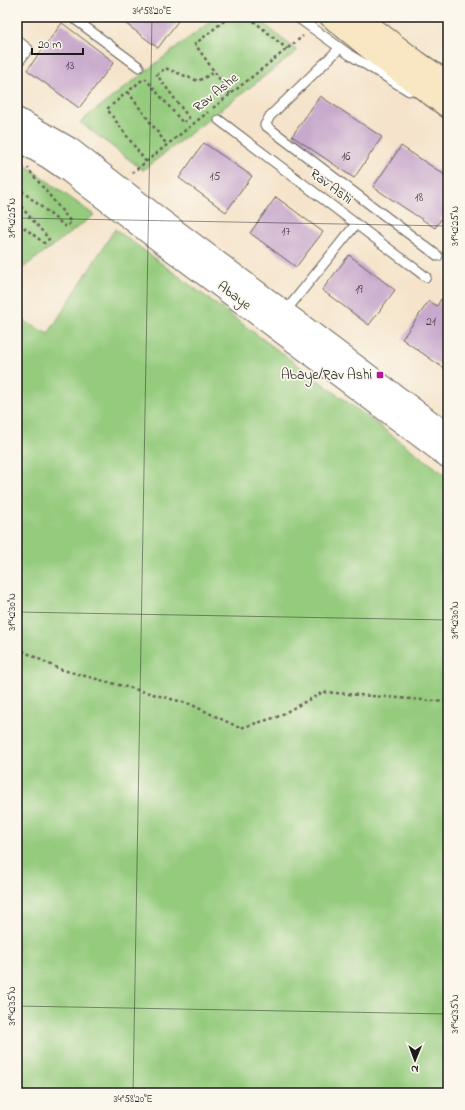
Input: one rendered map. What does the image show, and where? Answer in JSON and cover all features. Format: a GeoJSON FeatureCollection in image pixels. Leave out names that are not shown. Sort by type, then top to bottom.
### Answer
{"type":"FeatureCollection","features":[{"type":"Feature","properties":{"kind":"main road"},"geometry":{"type":"LineString","coordinates":[[331,17],[384,60],[448,108]]}},
{"type":"Feature","properties":{"kind":"main road"},"geometry":{"type":"LineString","coordinates":[[358,17],[417,62],[448,83]]}},
{"type":"Feature","properties":{"kind":"street","name":"Abaye"},"geometry":{"type":"LineString","coordinates":[[17,119],[70,149],[161,220],[448,435]]}},
{"type":"Feature","properties":{"kind":"street","name":"Abaye"},"geometry":{"type":"LineString","coordinates":[[22,141],[70,172],[448,457]]}},
{"type":"Feature","properties":{"kind":"lane"},"geometry":{"type":"LineString","coordinates":[[72,17],[139,67]]}},
{"type":"Feature","properties":{"kind":"lane"},"geometry":{"type":"LineString","coordinates":[[297,17],[340,48],[448,114]]}},
{"type":"Feature","properties":{"kind":"lane"},"geometry":{"type":"LineString","coordinates":[[17,40],[28,49],[17,64]]}},
{"type":"Feature","properties":{"kind":"lane"},"geometry":{"type":"LineString","coordinates":[[340,48],[270,116],[265,125],[438,256]]}},
{"type":"Feature","properties":{"kind":"lane","name":"Rav Ashi"},"geometry":{"type":"LineString","coordinates":[[219,120],[426,277]]}},
{"type":"Feature","properties":{"kind":"lane"},"geometry":{"type":"LineString","coordinates":[[284,313],[356,224]]}},
{"type":"Feature","properties":{"kind":"path"},"geometry":{"type":"LineString","coordinates":[[229,17],[195,44],[230,94]]}},
{"type":"Feature","properties":{"kind":"path"},"geometry":{"type":"LineString","coordinates":[[249,17],[287,49]]}},
{"type":"Feature","properties":{"kind":"path","name":"Rav Ashe"},"geometry":{"type":"LineString","coordinates":[[116,185],[313,29]]}},
{"type":"Feature","properties":{"kind":"path"},"geometry":{"type":"LineString","coordinates":[[146,162],[107,109],[145,77],[183,123],[189,118],[157,75],[165,68],[198,81],[215,72]]}},
{"type":"Feature","properties":{"kind":"path"},"geometry":{"type":"LineString","coordinates":[[128,92],[166,145]]}},
{"type":"Feature","properties":{"kind":"path"},"geometry":{"type":"LineString","coordinates":[[17,187],[66,227],[71,222],[28,170],[22,141]]}},
{"type":"Feature","properties":{"kind":"path"},"geometry":{"type":"LineString","coordinates":[[17,202],[49,239],[44,243],[17,222]]}},
{"type":"Feature","properties":{"kind":"path"},"geometry":{"type":"LineString","coordinates":[[17,648],[59,669],[190,704],[240,728],[277,717],[323,692],[448,702]]}},
{"type":"Feature","properties":{"kind":"green space"},"geometry":{"type":"Polygon","coordinates":[[[216,17],[256,17],[297,51],[143,170],[80,122],[216,17]]]}},
{"type":"Feature","properties":{"kind":"green space"},"geometry":{"type":"Polygon","coordinates":[[[17,159],[94,215],[20,270],[17,267],[17,159]]]}},
{"type":"Feature","properties":{"kind":"green space"},"geometry":{"type":"Polygon","coordinates":[[[115,229],[448,477],[448,1093],[17,1093],[17,317],[48,334],[115,229]]]}},
{"type":"Feature","properties":{"kind":"building"},"geometry":{"type":"Polygon","coordinates":[[[117,17],[181,17],[158,48],[117,17]]]}},
{"type":"Feature","properties":{"kind":"building"},"geometry":{"type":"Polygon","coordinates":[[[62,23],[114,62],[79,108],[27,70],[62,23]]]}},
{"type":"Feature","properties":{"kind":"building"},"geometry":{"type":"Polygon","coordinates":[[[320,96],[382,137],[354,178],[292,136],[320,96]]]}},
{"type":"Feature","properties":{"kind":"building"},"geometry":{"type":"Polygon","coordinates":[[[204,143],[252,176],[226,212],[179,178],[204,143]]]}},
{"type":"Feature","properties":{"kind":"building"},"geometry":{"type":"Polygon","coordinates":[[[401,146],[448,177],[448,209],[435,228],[373,187],[401,146]]]}},
{"type":"Feature","properties":{"kind":"building"},"geometry":{"type":"Polygon","coordinates":[[[276,197],[323,232],[296,267],[250,233],[276,197]]]}},
{"type":"Feature","properties":{"kind":"building"},"geometry":{"type":"Polygon","coordinates":[[[349,255],[395,290],[369,325],[322,290],[349,255]]]}},
{"type":"Feature","properties":{"kind":"building"},"geometry":{"type":"Polygon","coordinates":[[[441,299],[448,304],[448,365],[445,369],[402,339],[429,301],[437,306],[441,299]]]}},
{"type":"Feature","properties":{"kind":"place","name":"Abaye/Rav Ashi"},"geometry":{"type":"Point","coordinates":[380,375]}}]}
